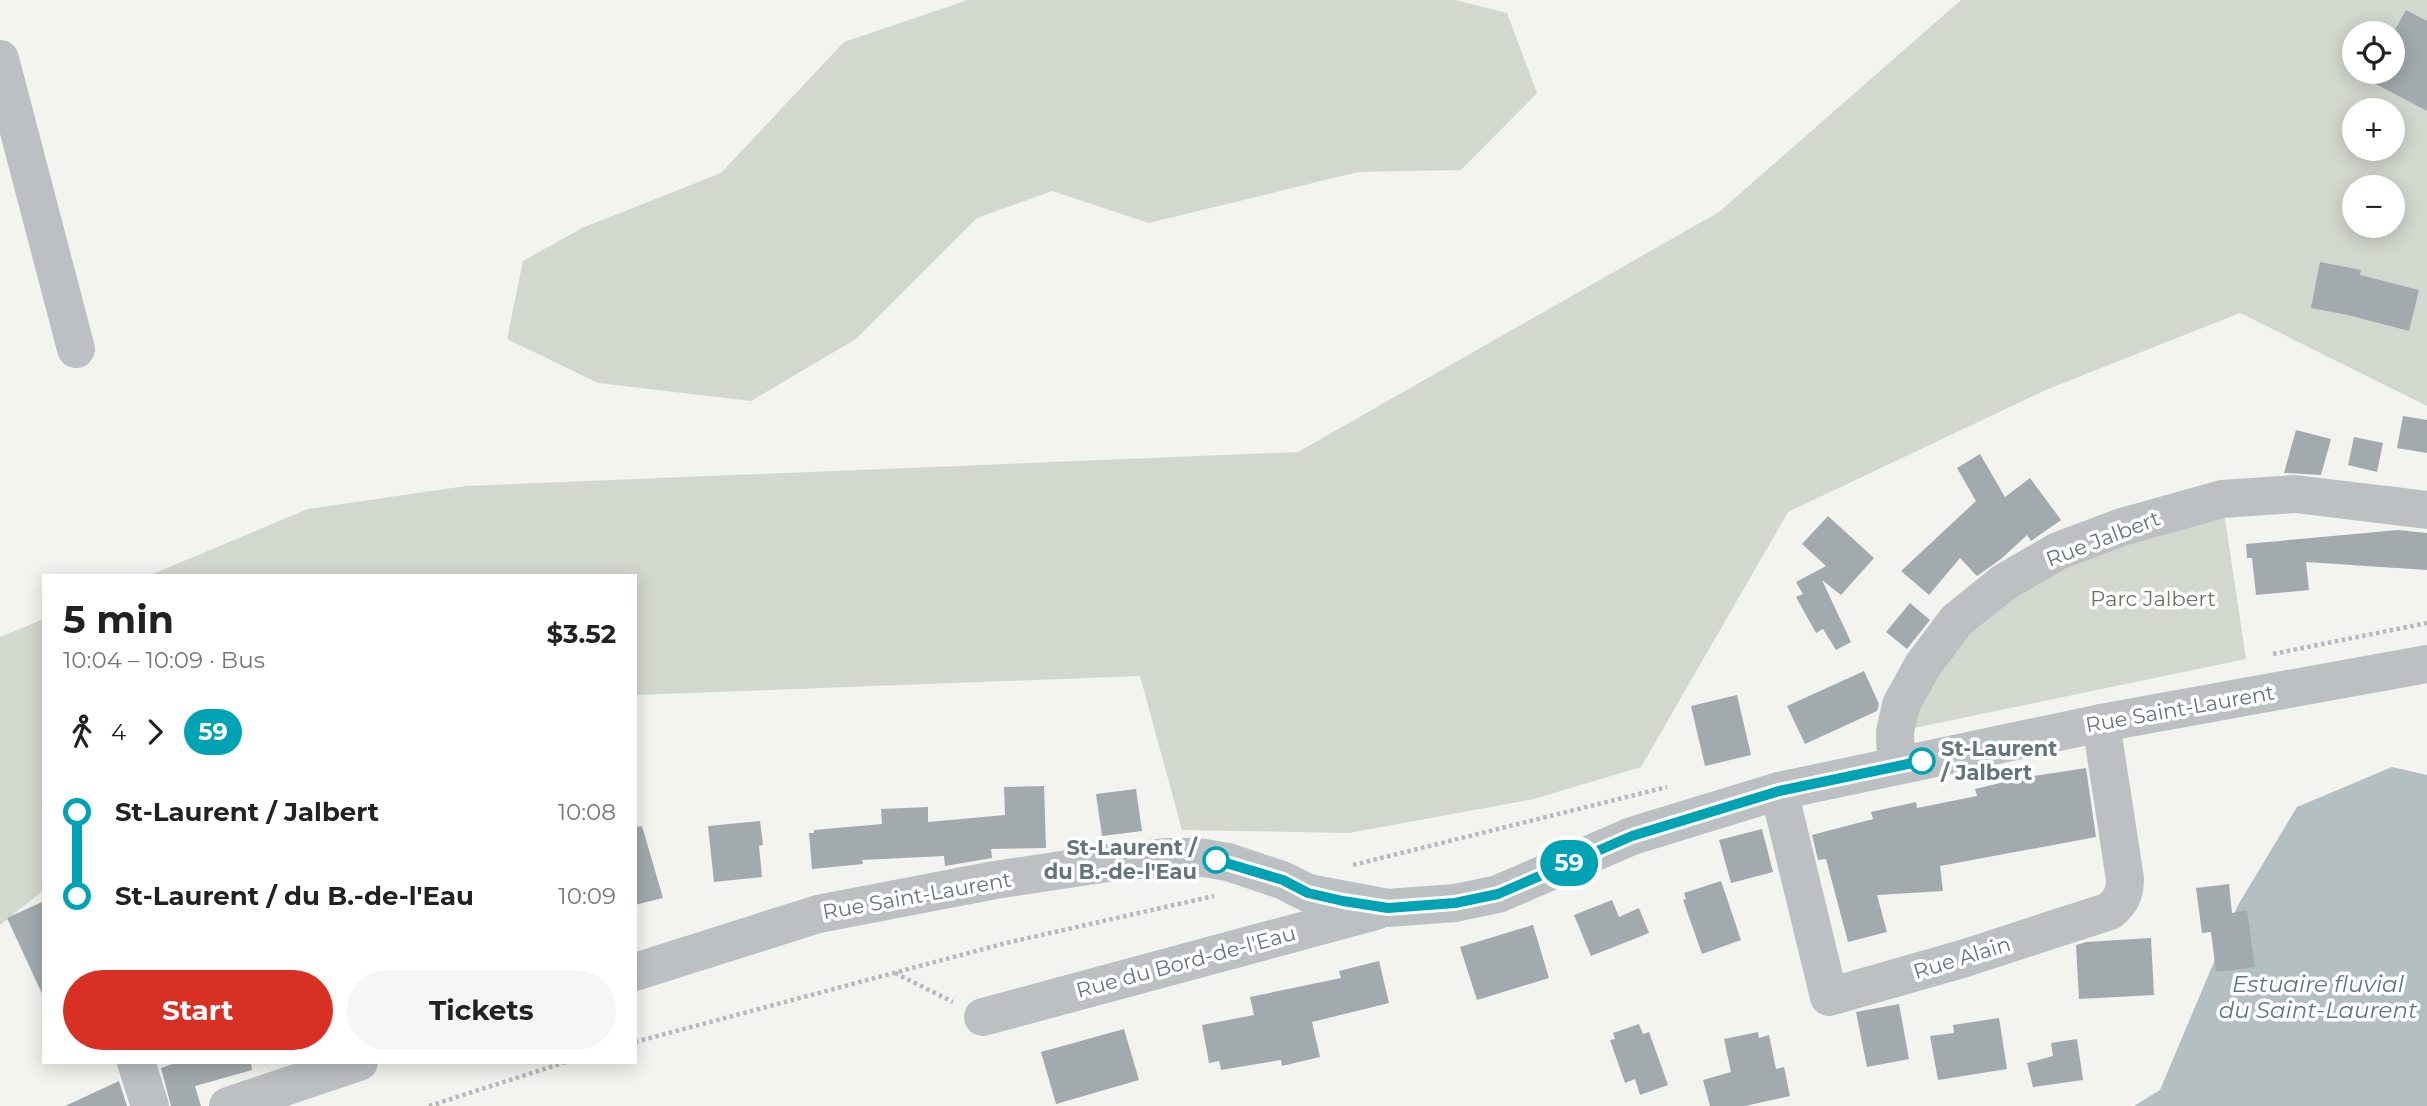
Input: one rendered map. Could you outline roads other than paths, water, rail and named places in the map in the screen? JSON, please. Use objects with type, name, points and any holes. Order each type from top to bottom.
[{"type":"street","points":[[0,59],[76,349]]},
{"type":"street","name":"Rue Jalbert","points":[[1896,766],[1895,732],[1901,705],[1929,656],[1966,612],[2003,583],[2058,551],[2122,527],[2222,499],[2295,494],[2363,500],[2427,510]]},
{"type":"street","name":"Rue Saint-Laurent","points":[[637,971],[818,914],[995,880],[1168,857],[1198,857],[1227,862],[1283,880],[1308,893],[1388,908],[1455,903],[1498,894],[1632,836],[1779,791],[2101,723],[2427,664]]},
{"type":"street","name":"Rue Alain","points":[[1779,791],[1829,997],[1962,959],[2110,911],[2121,901],[2125,879],[2101,723]]},
{"type":"street","name":"Rue du Bord-de-l'Eau","points":[[983,1017],[1388,908]]},
{"type":"street","points":[[137,1064],[150,1106]]},
{"type":"street","points":[[228,1106],[353,1064]]},
{"type":"water","name":"Estuaire fluvial du Saint-Laurent","points":[[2392,767],[2427,775],[2427,1106],[2134,1106],[2160,1090],[2238,905],[2297,807]]},
{"type":"place","name":"St-Laurent / Jalbert","points":[[1922,761]]},
{"type":"place","name":"St-Laurent / du B.-de-l'Eau","points":[[1216,860]]},
{"type":"park label","name":"Parc Jalbert","points":[[2153,599]]}]
